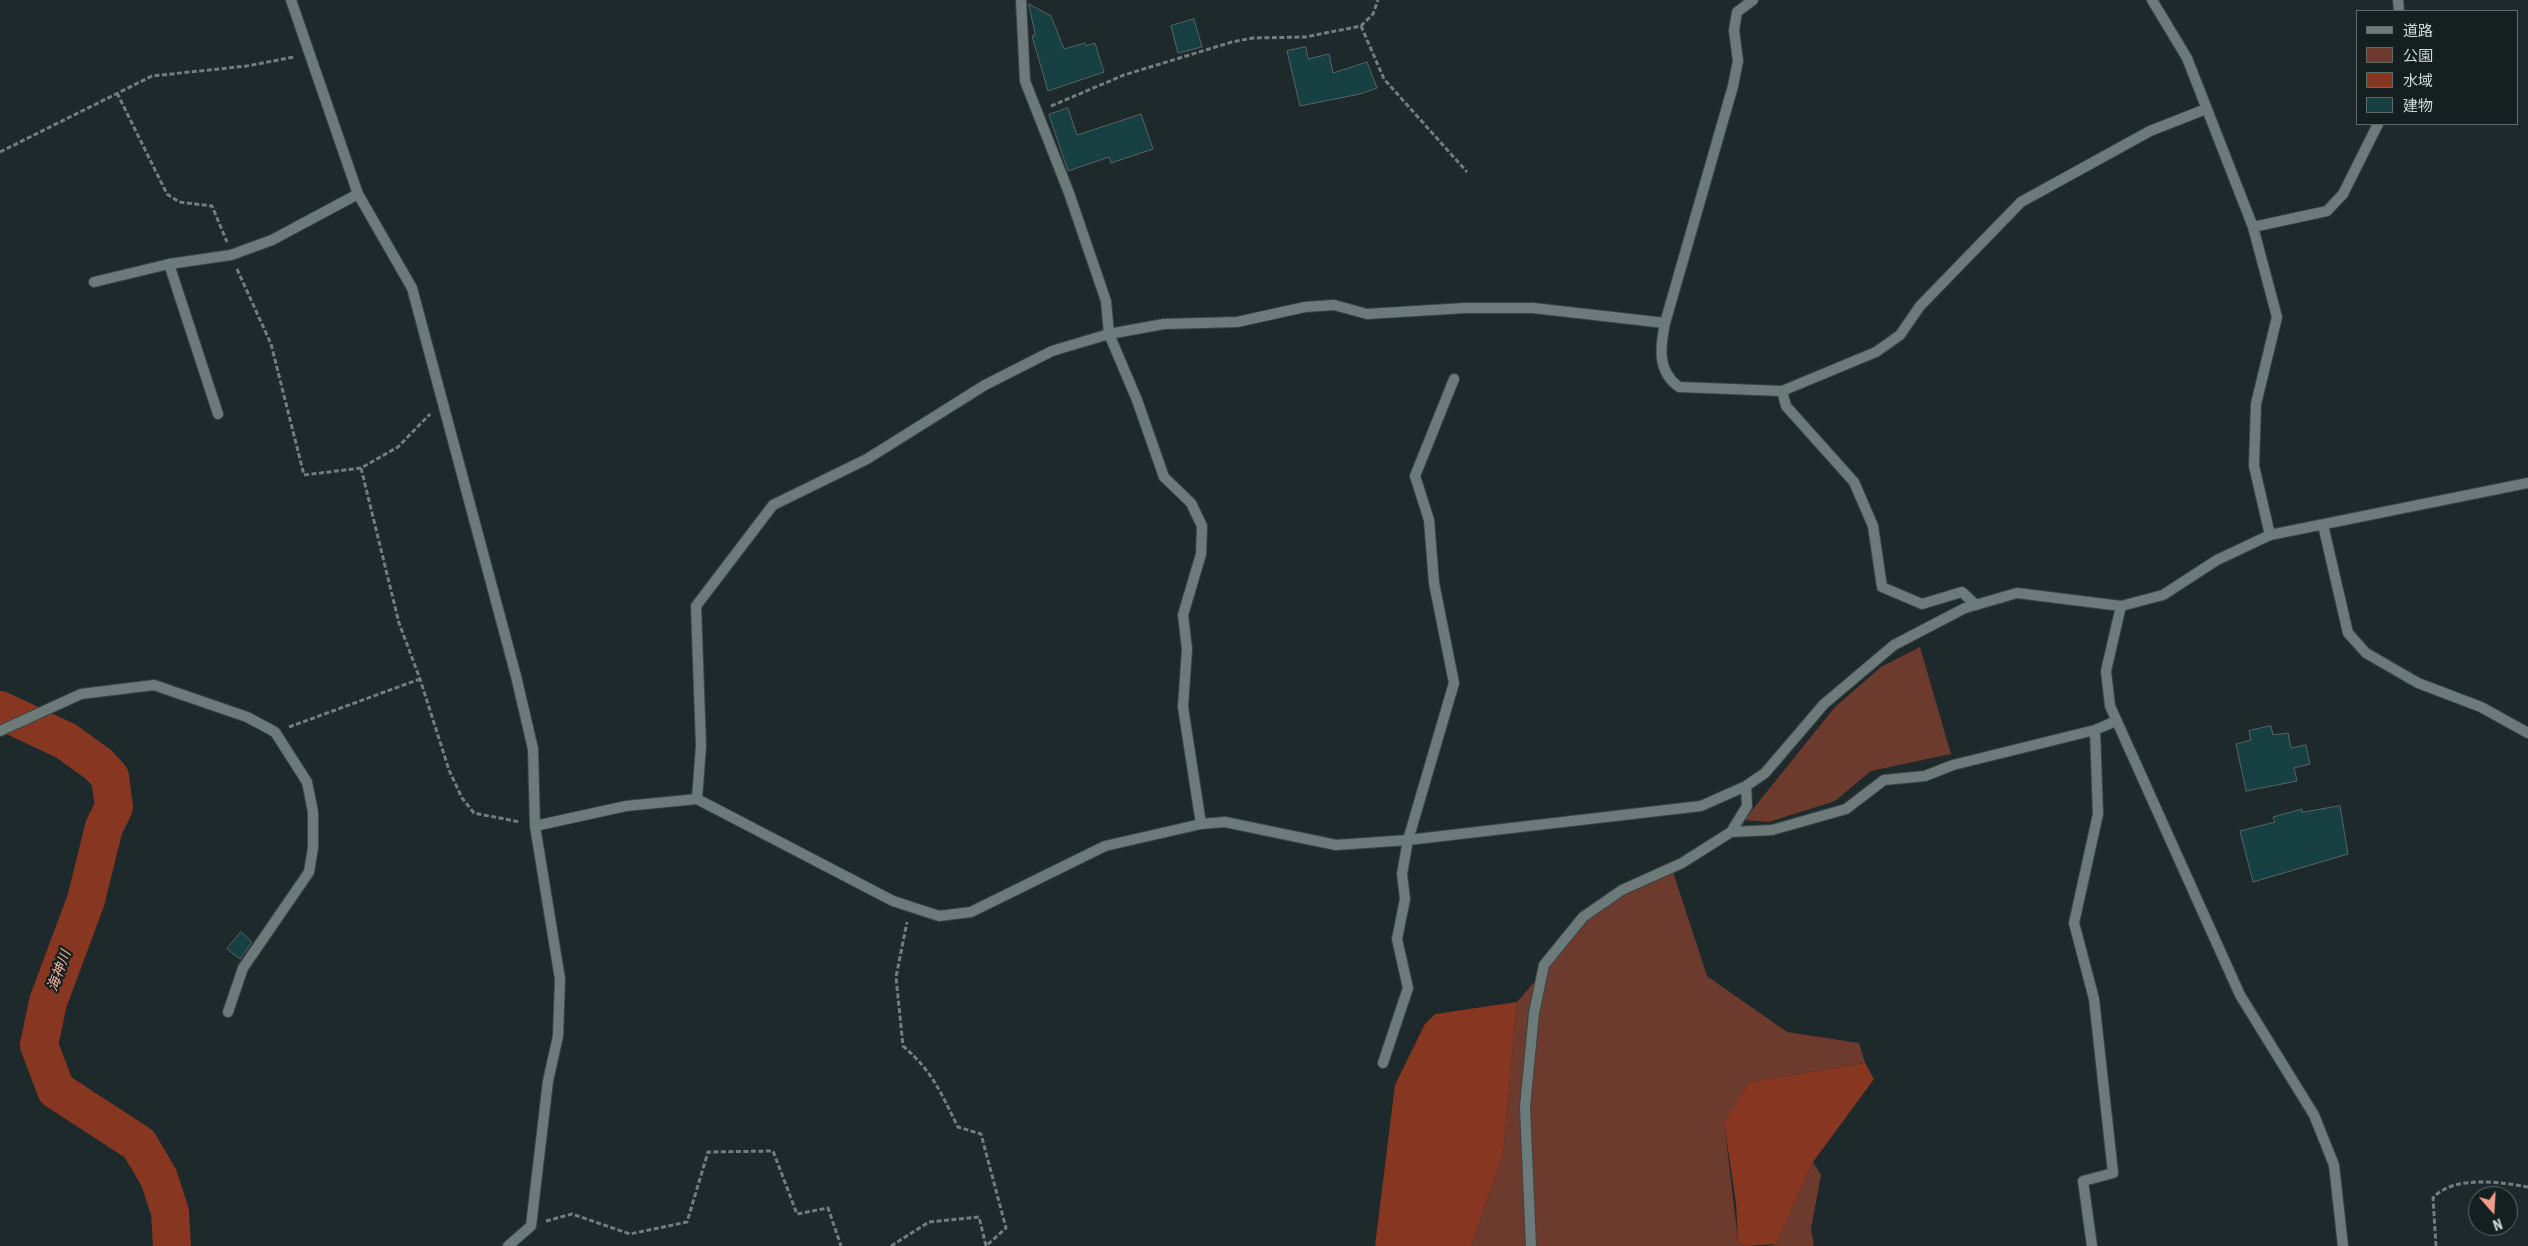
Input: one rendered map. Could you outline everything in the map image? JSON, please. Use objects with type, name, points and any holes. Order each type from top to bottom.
[{"type":"street","points":[[291,0],[358,194],[412,288],[444,399],[516,676],[533,749],[535,826],[560,978],[558,1036],[548,1081],[531,1226],[508,1246]]},
{"type":"street","points":[[1021,0],[1025,81],[1069,193],[1106,301],[1109,334],[1137,400],[1164,477],[1191,503],[1202,526],[1201,554],[1183,615],[1186,649],[1183,707],[1201,824]]},
{"type":"street","points":[[1753,0],[1737,12],[1734,30],[1738,62],[1733,86],[1665,323],[1660,348],[1663,364],[1669,379],[1679,387],[1782,391],[1876,352],[1900,335],[1920,306],[2022,202],[2150,131],[2206,109]]},
{"type":"street","points":[[2152,0],[2187,58],[2253,227],[2277,317],[2256,413],[2254,466],[2270,535]]},
{"type":"street","points":[[2253,227],[2328,211],[2343,194],[2378,125]]},
{"type":"street","points":[[94,282],[169,264],[231,254],[272,240],[358,194]]},
{"type":"street","points":[[169,264],[218,414]]},
{"type":"street","points":[[698,800],[701,746],[696,606],[773,505],[867,459],[985,385],[1052,351],[1109,334],[1164,324],[1237,322],[1305,307],[1334,305],[1367,314],[1465,308],[1533,308],[1665,323]]},
{"type":"street","points":[[1383,1063],[1408,988],[1397,939],[1405,899],[1402,874],[1408,840],[1454,683],[1434,583],[1429,520],[1415,476],[1454,379]]},
{"type":"street","points":[[1782,391],[1786,406],[1854,482],[1873,526],[1882,587],[1922,604],[1962,592],[1976,605]]},
{"type":"street","points":[[535,826],[626,806],[698,800],[893,901],[939,916],[971,912],[1105,846],[1201,824],[1225,822],[1336,845],[1408,840],[1701,806],[1746,786],[1765,772],[1824,704],[1894,646],[1965,608],[2017,593],[2121,606],[2163,595],[2216,560],[2270,535],[2528,483]]},
{"type":"street","points":[[2323,525],[2348,633],[2366,653],[2418,683],[2481,707],[2528,733]]},
{"type":"street","points":[[2121,606],[2106,670],[2110,706],[2240,995],[2314,1115],[2334,1165],[2343,1246]]},
{"type":"street","points":[[0,731],[81,694],[154,685],[247,717],[275,732],[307,782],[313,812],[313,848],[309,872],[243,968],[228,1012]]},
{"type":"street","points":[[1731,832],[1772,830],[1846,809],[1884,780],[1926,776],[1953,765],[2095,730],[2116,721]]},
{"type":"street","points":[[2092,1246],[2083,1181],[2114,1173],[2094,999],[2074,923],[2098,814],[2095,730]]},
{"type":"street","points":[[1531,1246],[1525,1107],[1534,1012],[1544,965],[1583,917],[1622,890],[1682,864],[1731,832],[1746,806],[1746,786]]},
{"type":"path","points":[[1036,112],[1124,75],[1232,42],[1253,38],[1305,37],[1361,26],[1373,14],[1378,0]]},
{"type":"path","points":[[1361,26],[1384,79],[1468,172]]},
{"type":"path","points":[[0,152],[152,76],[247,66],[310,54]]},
{"type":"path","points":[[117,93],[167,194],[179,202],[212,206],[219,220],[231,254],[271,344],[304,475],[361,468],[398,447],[444,399]]},
{"type":"path","points":[[361,468],[399,624],[420,679],[448,770],[462,798],[474,813],[535,826]]},
{"type":"path","points":[[275,732],[420,679]]},
{"type":"path","points":[[892,1246],[928,1222],[979,1217],[986,1246],[1006,1228],[981,1134],[958,1127],[937,1082],[919,1060],[903,1046],[896,977],[910,907]]},
{"type":"path","points":[[531,1226],[572,1214],[630,1234],[687,1222],[708,1152],[773,1151],[797,1214],[828,1208],[841,1246]]},
{"type":"path","points":[[2436,1246],[2433,1198],[2440,1191],[2462,1183],[2528,1186]]},
{"type":"green space","points":[[1920,647],[1951,754],[1871,771],[1835,801],[1769,822],[1744,820],[1835,707],[1881,667]]},
{"type":"green space","points":[[1673,872],[1707,976],[1787,1032],[1859,1043],[1865,1063],[1749,1082],[1724,1121],[1738,1241],[1746,1246],[1471,1246],[1503,1155],[1517,1002],[1603,903]]},
{"type":"green space","points":[[1813,1162],[1821,1175],[1811,1229],[1814,1246],[1767,1246],[1776,1244]]},
{"type":"water","points":[[1517,1002],[1503,1155],[1471,1246],[1375,1246],[1395,1085],[1425,1024],[1435,1014]]},
{"type":"water","points":[[1865,1063],[1874,1079],[1813,1162],[1776,1244],[1746,1246],[1738,1241],[1736,1204],[1724,1121],[1749,1082]]},
{"type":"building","points":[[1029,4],[1051,16],[1064,49],[1085,43],[1086,46],[1095,43],[1104,72],[1048,91],[1032,36],[1035,35]]},
{"type":"building","points":[[1194,19],[1202,47],[1178,53],[1171,26]]},
{"type":"building","points":[[1306,47],[1308,59],[1329,54],[1333,73],[1367,62],[1377,88],[1360,94],[1300,106],[1287,51]]},
{"type":"building","points":[[1068,108],[1077,135],[1141,114],[1153,149],[1111,163],[1109,157],[1068,171],[1049,115]]},
{"type":"building","points":[[2271,726],[2273,735],[2288,733],[2291,748],[2306,745],[2310,764],[2294,768],[2297,781],[2246,791],[2236,744],[2251,740],[2249,731]]},
{"type":"building","points":[[2340,806],[2348,854],[2253,882],[2240,831],[2275,822],[2273,817],[2302,809],[2302,812]]},
{"type":"building","points":[[241,932],[252,942],[240,959],[227,949]]},
{"type":"waterway","name":"海神川","points":[[0,710],[66,741],[98,764],[110,777],[114,807],[104,827],[86,900],[48,1002],[39,1045],[56,1090],[139,1144],[159,1178],[170,1212],[172,1246]]}]
